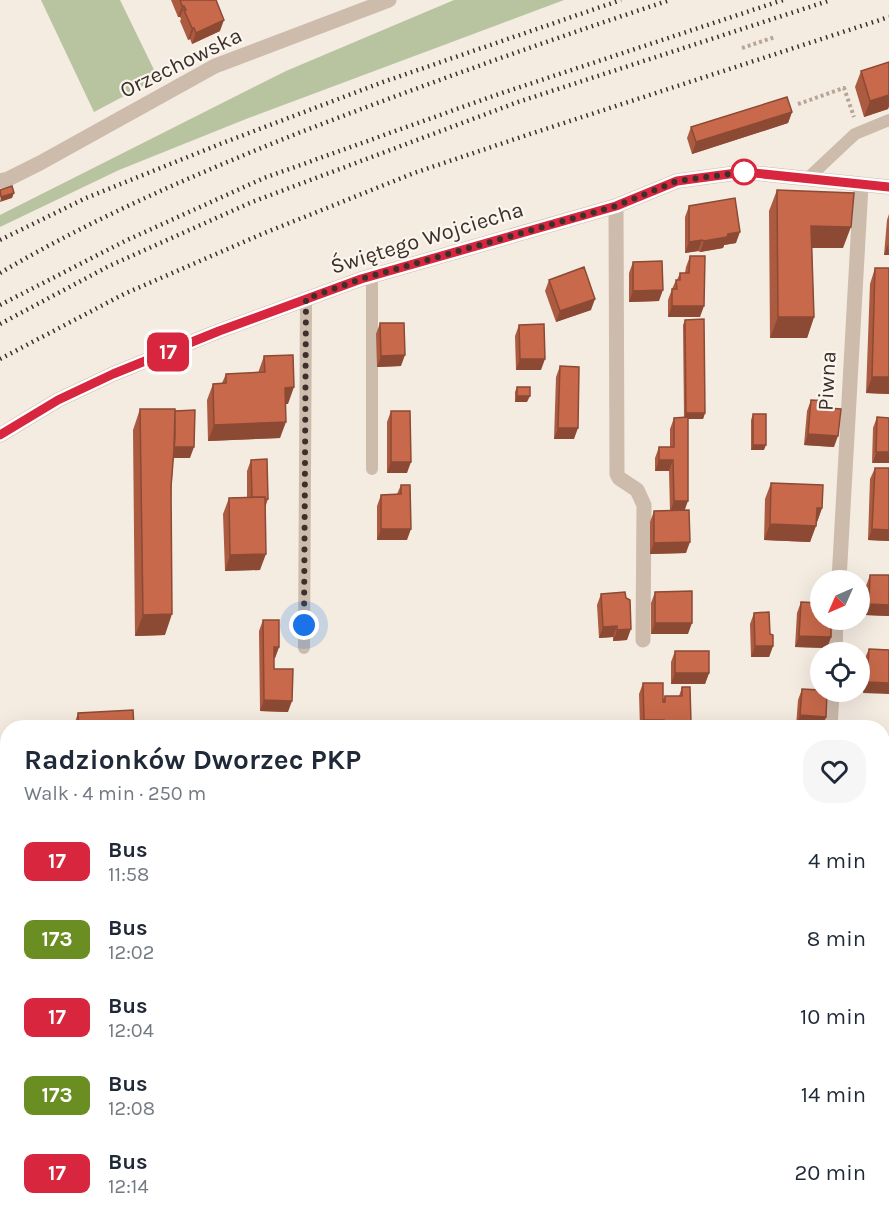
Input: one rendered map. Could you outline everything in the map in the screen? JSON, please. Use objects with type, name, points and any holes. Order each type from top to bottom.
[{"type":"street","name":"Orzechowska","points":[[0,181],[40,163],[215,66],[389,0]]},
{"type":"street","name":"Świętego Wojciecha","points":[[0,435],[58,400],[113,374],[219,331],[372,276],[616,206],[677,181],[744,172],[889,188]]},
{"type":"street","name":"Piwna","points":[[840,570],[861,185]]},
{"type":"street","points":[[616,206],[617,474],[619,478],[637,490],[644,505],[644,639]]},
{"type":"street","points":[[830,720],[831,702]]},
{"type":"lane","points":[[807,179],[855,134],[889,120]]},
{"type":"lane","points":[[372,276],[372,469]]},
{"type":"lane","points":[[304,648],[306,299]]},
{"type":"path","points":[[742,48],[775,37]]},
{"type":"path","points":[[798,104],[844,88],[860,132]]},
{"type":"green space","points":[[41,0],[120,0],[158,78],[94,112]]},
{"type":"green space","points":[[454,0],[564,0],[246,119],[119,170],[0,227],[0,215],[286,71]]},
{"type":"building","points":[[180,0],[216,0],[224,20],[196,33]]},
{"type":"building","points":[[889,62],[889,95],[870,101],[861,71]]},
{"type":"building","points":[[787,97],[792,112],[696,142],[691,127]]},
{"type":"building","points":[[12,186],[14,193],[1,197],[0,190]]},
{"type":"building","points":[[777,190],[854,193],[851,227],[811,226],[814,317],[778,317]]},
{"type":"building","points":[[735,198],[740,232],[728,234],[727,237],[689,242],[689,206]]},
{"type":"building","points":[[690,256],[705,256],[704,306],[672,306],[672,289],[677,289],[676,280],[680,280],[680,273],[689,273]]},
{"type":"building","points":[[662,261],[663,290],[633,291],[633,262]]},
{"type":"building","points":[[584,267],[595,299],[560,311],[549,280]]},
{"type":"building","points":[[875,268],[889,268],[889,377],[872,377]]},
{"type":"building","points":[[704,319],[705,413],[686,413],[685,320]]},
{"type":"building","points":[[380,323],[404,323],[405,355],[381,356]]},
{"type":"building","points":[[544,324],[545,359],[520,359],[519,325]]},
{"type":"building","points":[[293,355],[294,387],[285,388],[286,422],[214,425],[213,384],[226,383],[226,374],[265,372],[264,356]]},
{"type":"building","points":[[560,366],[579,367],[578,428],[558,428]]},
{"type":"building","points":[[517,387],[530,387],[530,396],[517,396]]},
{"type":"building","points":[[811,400],[828,401],[827,408],[841,409],[838,436],[808,434]]},
{"type":"building","points":[[140,409],[175,409],[171,487],[172,614],[143,615]]},
{"type":"building","points":[[195,410],[194,447],[174,447],[175,411]]},
{"type":"building","points":[[391,411],[410,411],[411,462],[391,462]]},
{"type":"building","points":[[753,414],[766,414],[766,445],[753,445]]},
{"type":"building","points":[[688,417],[688,501],[674,501],[673,460],[659,460],[659,447],[674,447],[674,418]]},
{"type":"building","points":[[877,417],[889,418],[889,452],[876,452]]},
{"type":"building","points":[[267,459],[268,499],[252,497],[251,460]]},
{"type":"building","points":[[875,468],[889,468],[889,530],[872,529]]},
{"type":"building","points":[[771,483],[823,485],[822,508],[817,508],[816,526],[770,524]]},
{"type":"building","points":[[401,485],[410,485],[411,529],[381,529],[381,495],[401,494]]},
{"type":"building","points":[[265,497],[266,554],[230,555],[229,498]]},
{"type":"building","points":[[689,510],[690,542],[654,543],[654,511]]},
{"type":"building","points":[[870,575],[889,575],[889,605],[870,604]]},
{"type":"building","points":[[692,591],[692,623],[655,623],[655,592]]},
{"type":"building","points":[[625,592],[626,598],[630,600],[631,629],[617,630],[617,626],[603,627],[601,594]]},
{"type":"building","points":[[801,602],[810,602],[810,630],[831,630],[831,637],[799,636]]},
{"type":"building","points":[[769,612],[773,646],[755,646],[754,613]]},
{"type":"building","points":[[263,620],[279,620],[279,647],[274,647],[274,669],[293,669],[292,701],[264,700]]},
{"type":"building","points":[[870,649],[889,650],[889,683],[870,682]]},
{"type":"building","points":[[675,651],[709,651],[709,673],[675,673]]},
{"type":"building","points":[[643,683],[663,683],[663,702],[665,702],[665,696],[682,696],[682,687],[690,687],[691,720],[644,720]]},
{"type":"building","points":[[802,689],[810,689],[810,702],[827,702],[826,717],[800,715]]},
{"type":"building","points":[[133,710],[134,720],[78,720],[78,713]]},
{"type":"railway","points":[[0,240],[86,198],[220,144],[383,82],[621,0]]},
{"type":"railway","points":[[0,273],[110,215],[262,148],[439,80],[670,0]]},
{"type":"railway","points":[[0,305],[125,241],[264,178],[496,95],[783,0]]},
{"type":"railway","points":[[0,324],[109,266],[252,202],[518,102],[831,0]]},
{"type":"railway","points":[[0,359],[124,294],[262,234],[414,173],[889,17]]},
{"type":"bus line","name":"17","points":[[0,435],[58,400],[113,374],[219,331],[361,279],[616,206],[677,181],[744,172],[889,187]]},
{"type":"route","points":[[304,625],[306,299],[361,279],[616,206],[677,181],[744,172]]}]
